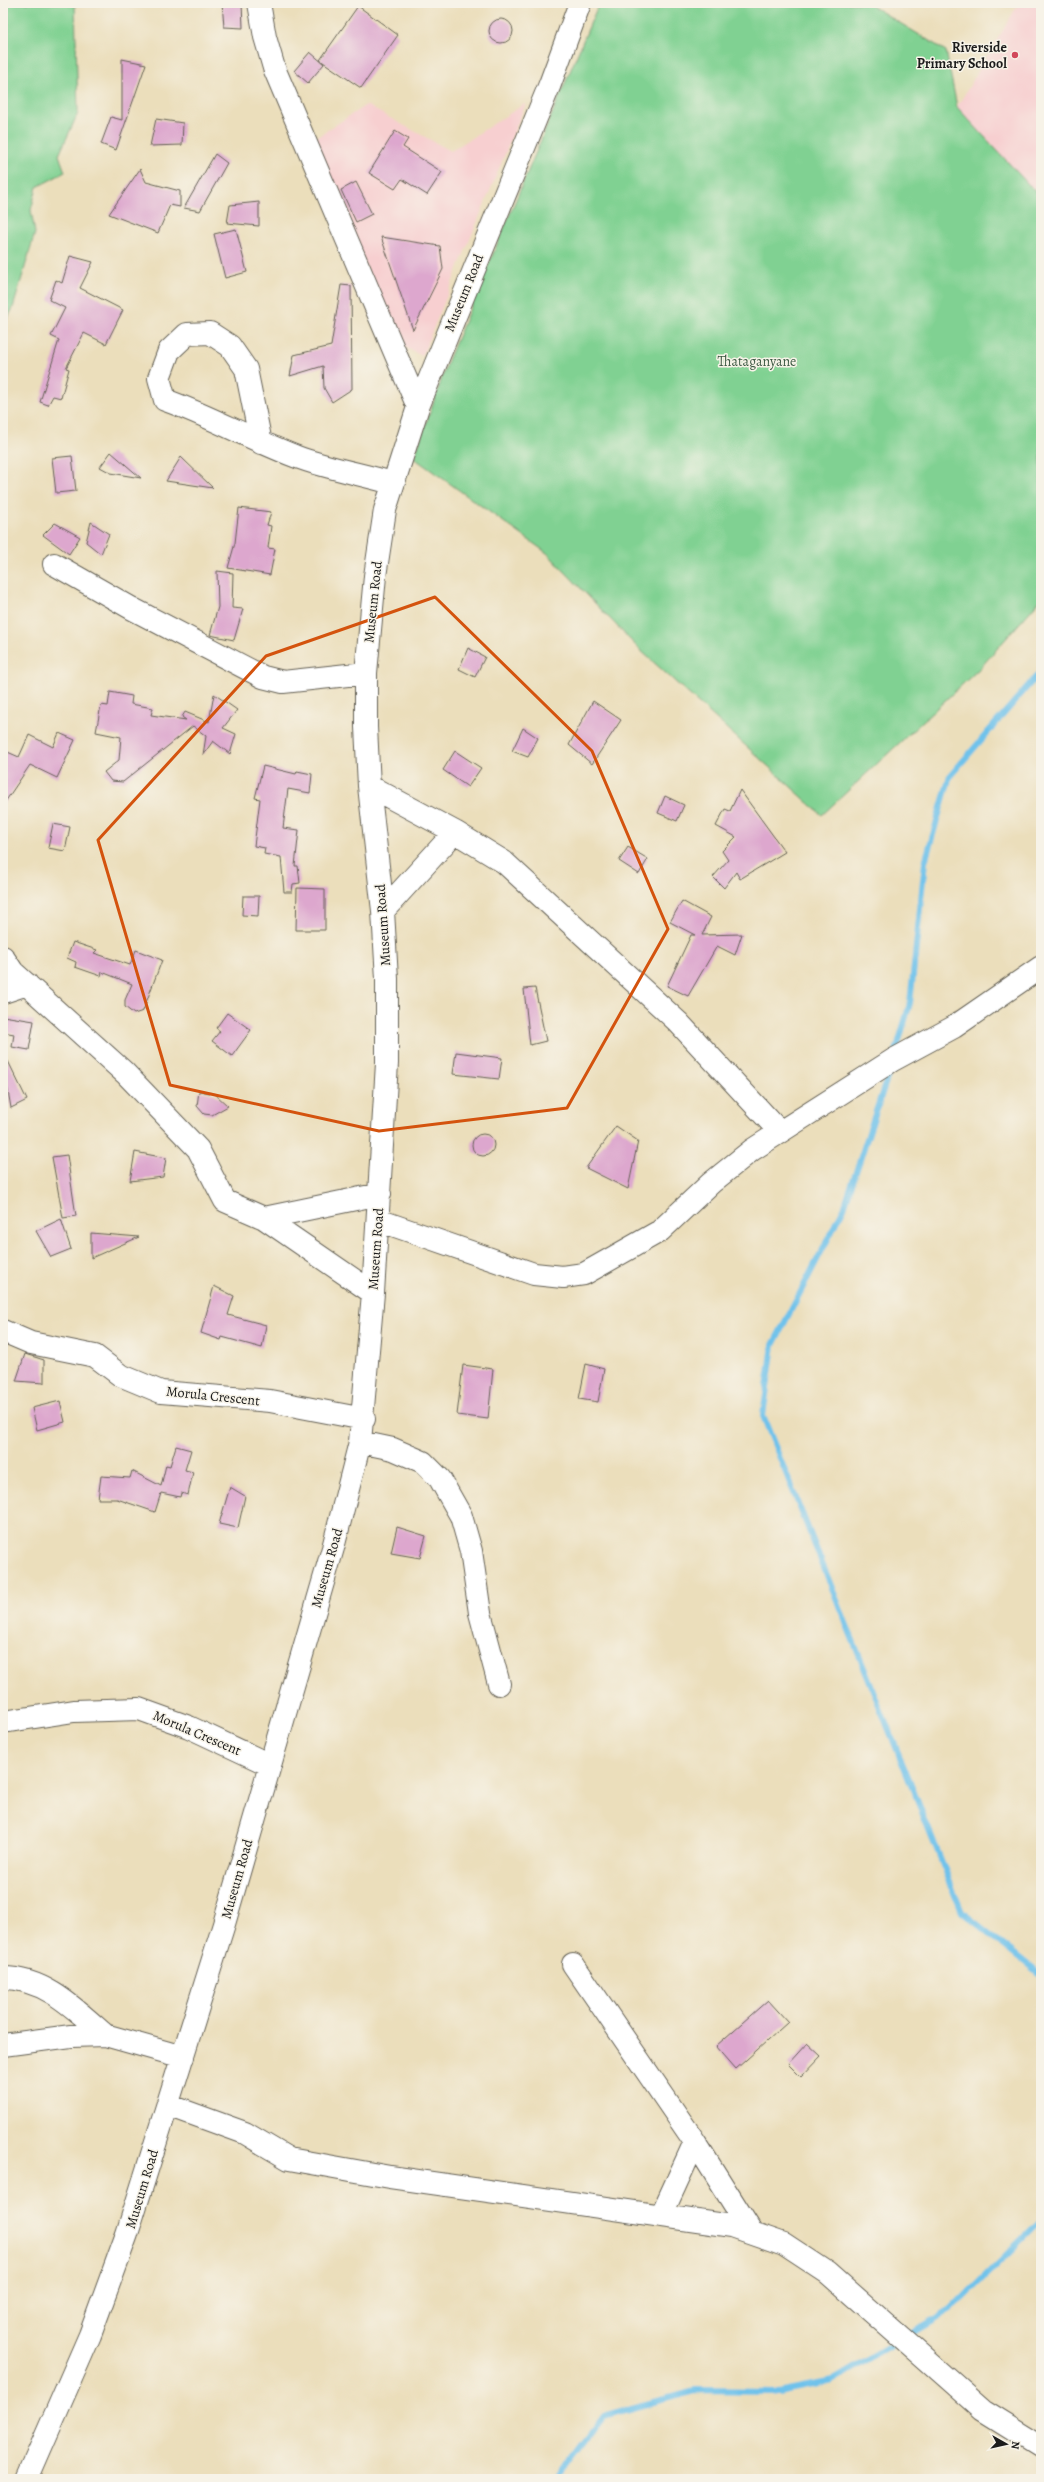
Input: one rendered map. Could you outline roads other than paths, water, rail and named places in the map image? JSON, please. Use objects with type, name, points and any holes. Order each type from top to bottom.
[{"type":"street","points":[[259,3],[265,37],[274,68],[418,408]]},
{"type":"street","name":"Museum Road","points":[[27,2479],[90,2335],[127,2234],[183,2057],[270,1765],[333,1548],[360,1442],[364,1419],[373,1293],[387,1063],[387,979],[383,911],[369,786],[366,673],[375,576],[385,510],[392,483],[418,408],[550,84],[580,3]]},
{"type":"street","points":[[261,442],[246,369],[230,346],[210,332],[187,334],[169,351],[159,378],[165,400],[195,411],[261,442],[299,458],[392,483]]},
{"type":"street","points":[[54,564],[131,608],[263,677],[283,682],[366,673]]},
{"type":"street","points":[[369,786],[455,832],[504,862],[678,1022],[780,1132]]},
{"type":"street","points":[[383,911],[455,832]]},
{"type":"street","points":[[3,957],[13,972],[125,1073],[198,1149],[225,1201],[264,1218],[373,1293]]},
{"type":"street","points":[[378,1220],[534,1274],[563,1277],[584,1274],[660,1231],[710,1184],[752,1150],[894,1060],[954,1027],[1041,967]]},
{"type":"street","points":[[3,992],[27,984]]},
{"type":"street","points":[[264,1218],[380,1194]]},
{"type":"street","name":"Morula Crescent","points":[[3,1331],[31,1343],[95,1356],[120,1375],[161,1392],[270,1402],[364,1419]]},
{"type":"street","points":[[360,1442],[393,1449],[424,1462],[440,1478],[461,1516],[471,1551],[480,1613],[499,1684]]},
{"type":"street","name":"Morula Crescent","points":[[3,1722],[74,1711],[139,1709],[189,1726],[270,1765]]},
{"type":"street","points":[[573,1964],[695,2142],[751,2231]]},
{"type":"street","points":[[3,1978],[20,1978],[59,1995],[105,2035]]},
{"type":"street","points":[[3,2045],[71,2036],[105,2035],[183,2057]]},
{"type":"street","points":[[168,2105],[245,2133],[289,2159],[390,2177],[732,2226],[751,2231],[784,2244],[828,2273],[983,2410],[1041,2446]]},
{"type":"street","points":[[661,2216],[695,2142]]},
{"type":"waterway","points":[[896,1051],[910,1003],[925,862],[950,776],[1041,671]]},
{"type":"waterway","points":[[890,1069],[844,1208],[773,1345],[763,1416],[962,1912],[1041,1975]]},
{"type":"waterway","points":[[907,2336],[951,2310],[1041,2220]]},
{"type":"waterway","points":[[557,2479],[604,2416],[694,2391],[778,2392],[832,2381],[899,2341]]},
{"type":"place","name":"Riverside Primary School","points":[[1015,55]]},
{"type":"park label","name":"Thataganyane","points":[[757,361]]}]
